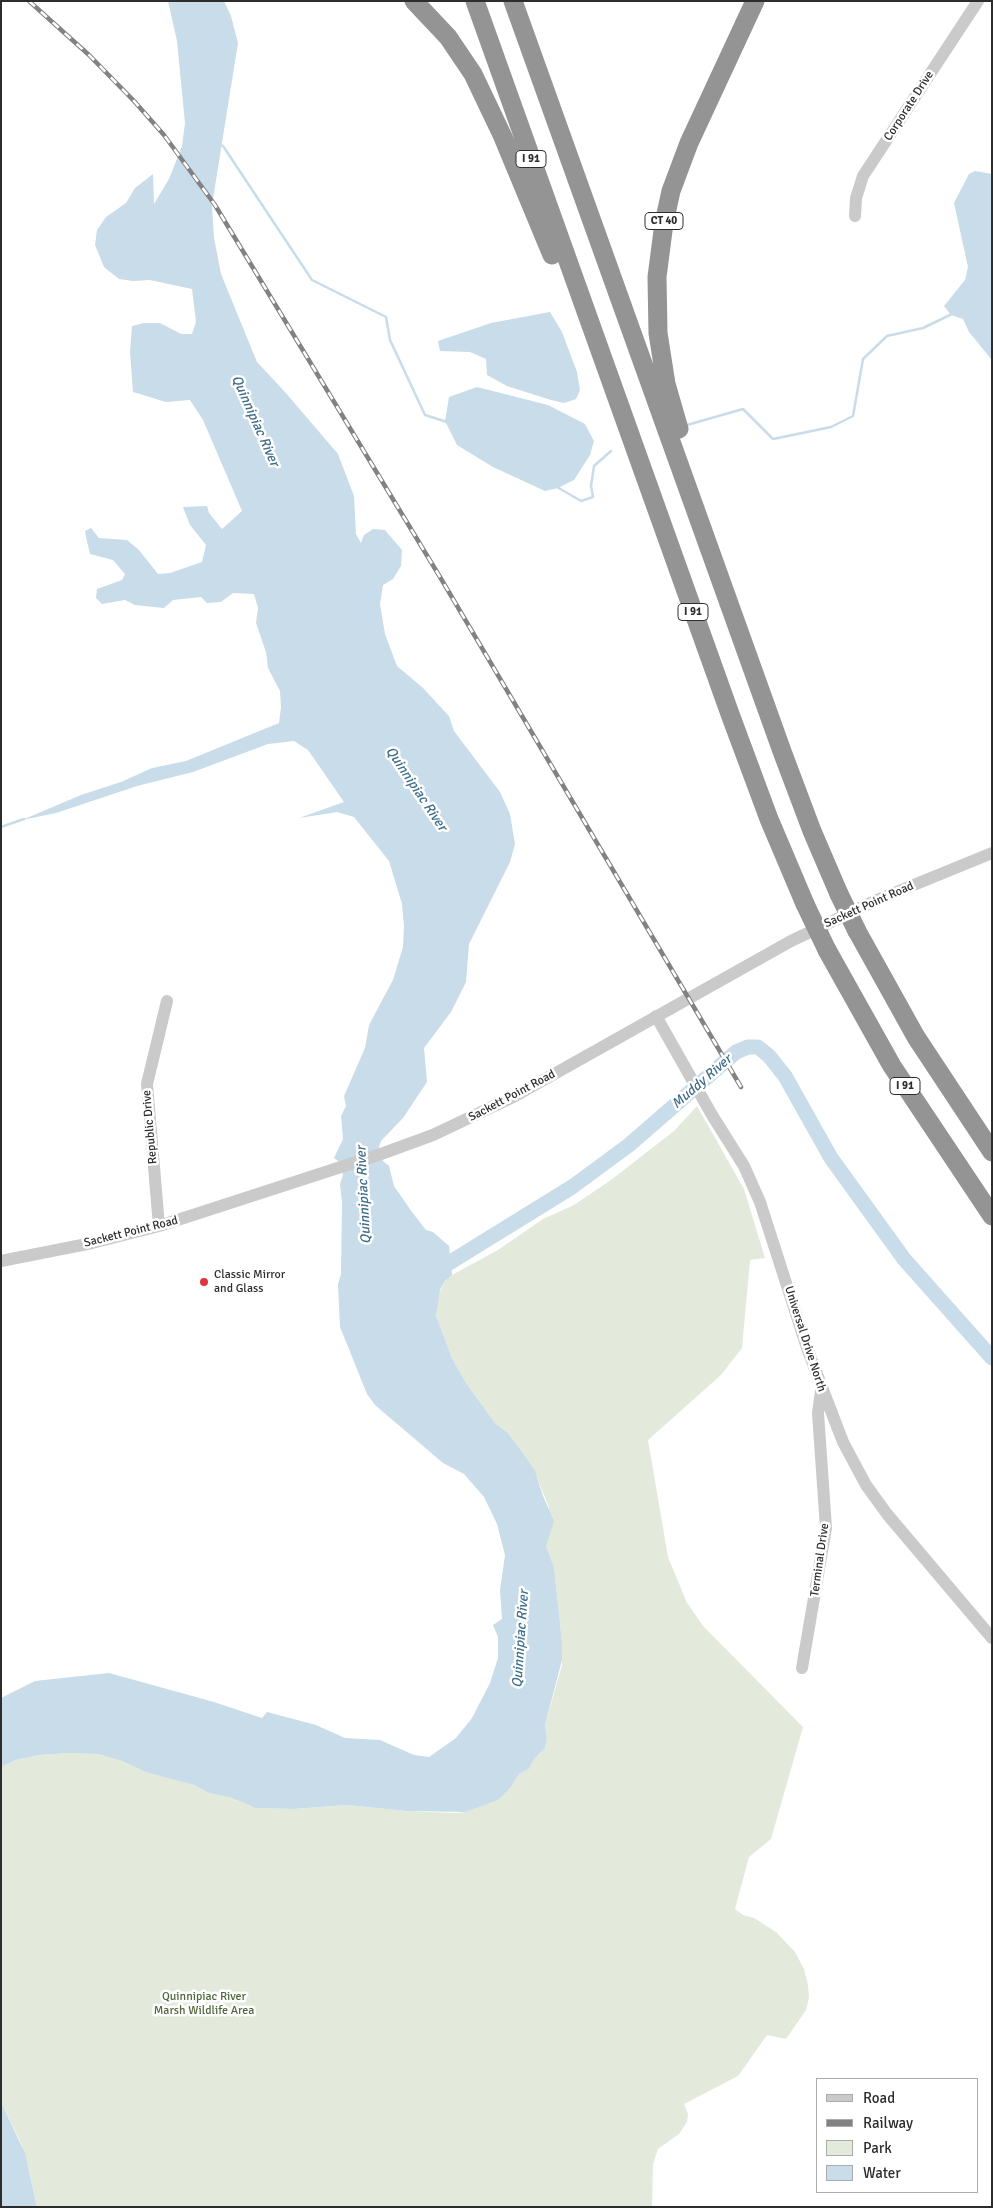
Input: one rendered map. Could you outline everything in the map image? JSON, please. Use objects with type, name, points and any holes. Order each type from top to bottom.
[{"type":"highway","points":[[414,1],[448,37],[476,80],[523,184],[564,284],[587,316]]},
{"type":"highway","name":"I 91","points":[[475,1],[750,770],[786,861],[827,950],[892,1066],[992,1216]]},
{"type":"highway","name":"I 91","points":[[513,1],[798,796],[839,894],[857,931],[916,1037],[992,1152]]},
{"type":"highway","name":"CT 40","points":[[676,457],[680,443],[680,433],[666,384],[657,315],[657,277],[664,223],[671,191],[689,143],[755,1]]},
{"type":"street","name":"Corporate Drive","points":[[854,216],[856,198],[863,176],[978,1]]},
{"type":"street","name":"Sackett Point Road","points":[[1,1261],[92,1243],[159,1226],[341,1168],[433,1135],[478,1115],[791,941],[877,900],[992,853]]},
{"type":"street","name":"Republic Drive","points":[[159,1226],[147,1084],[167,1001]]},
{"type":"street","name":"Universal Drive North","points":[[656,1016],[712,1115],[744,1166],[760,1202],[822,1390],[842,1442],[866,1485],[887,1514],[992,1638]]},
{"type":"street","name":"Terminal Drive","points":[[802,1668],[826,1528],[818,1414],[822,1390]]},
{"type":"green space","name":"Quinnipiac River Marsh Wildlife Area","points":[[697,1106],[744,1189],[765,1258],[750,1260],[742,1348],[721,1375],[648,1440],[668,1557],[687,1603],[704,1627],[803,1727],[771,1839],[749,1857],[735,1909],[776,1932],[795,1952],[804,1969],[808,1985],[809,1998],[806,2010],[786,2039],[767,2035],[738,2076],[684,2104],[688,2114],[687,2122],[679,2134],[658,2149],[653,2164],[652,2207],[37,2207],[21,2143],[1,2102],[1,1767],[16,1760],[39,1755],[68,1753],[98,1754],[122,1761],[148,1773],[194,1785],[209,1793],[226,1796],[251,1806],[263,1808],[294,1809],[347,1805],[406,1811],[455,1813],[465,1812],[500,1798],[519,1774],[529,1769],[534,1759],[545,1748],[547,1739],[545,1725],[562,1665],[562,1642],[554,1567],[546,1546],[549,1508],[535,1472],[523,1453],[508,1433],[495,1423],[466,1383],[452,1358],[436,1316],[438,1296],[445,1281],[452,1275],[498,1250],[543,1219],[574,1205],[611,1180],[674,1131]]},
{"type":"water","name":"Quinnipiac River","points":[[168,1],[224,1],[231,16],[238,43],[212,205],[214,238],[221,274],[257,362],[338,454],[354,496],[356,534],[361,543],[364,535],[373,529],[385,530],[402,550],[401,566],[393,579],[383,585],[380,604],[385,634],[397,666],[423,688],[449,716],[454,731],[500,792],[510,814],[515,844],[510,862],[469,944],[466,982],[451,1012],[424,1048],[427,1082],[403,1118],[381,1141],[379,1147],[383,1161],[389,1166],[394,1186],[412,1212],[426,1230],[433,1232],[449,1246],[452,1275],[445,1281],[440,1290],[436,1316],[452,1358],[466,1383],[495,1423],[508,1433],[535,1471],[554,1521],[546,1546],[554,1567],[562,1642],[562,1660],[545,1725],[547,1739],[545,1748],[534,1759],[529,1769],[519,1774],[509,1789],[498,1800],[465,1812],[406,1811],[347,1805],[294,1809],[256,1808],[229,1797],[209,1793],[194,1785],[148,1773],[122,1761],[98,1754],[68,1753],[39,1755],[16,1760],[1,1767],[1,1698],[35,1681],[109,1673],[214,1702],[262,1718],[267,1712],[316,1725],[345,1738],[380,1740],[414,1755],[429,1757],[456,1738],[472,1718],[490,1683],[498,1658],[498,1637],[493,1625],[502,1619],[500,1590],[505,1555],[497,1524],[484,1497],[464,1474],[443,1463],[375,1405],[367,1394],[340,1327],[338,1284],[341,1274],[342,1203],[340,1184],[343,1175],[338,1161],[334,1158],[343,1139],[341,1116],[346,1106],[344,1096],[365,1048],[369,1025],[393,980],[403,947],[402,904],[389,861],[354,817],[337,812],[299,818],[344,802],[308,750],[294,741],[268,744],[193,772],[137,786],[56,813],[22,820],[152,768],[186,761],[279,723],[280,691],[268,668],[266,652],[256,623],[258,608],[254,594],[233,593],[221,602],[207,603],[201,597],[173,600],[164,608],[135,605],[125,600],[102,604],[96,598],[97,589],[122,580],[125,574],[113,560],[90,554],[85,531],[91,528],[99,538],[127,540],[139,550],[158,574],[170,573],[202,562],[206,545],[190,525],[183,507],[207,506],[209,513],[222,529],[242,511],[203,420],[190,400],[166,402],[133,392],[130,352],[132,326],[144,323],[160,323],[181,334],[192,334],[196,322],[192,289],[150,280],[133,281],[119,279],[104,267],[95,245],[97,230],[106,217],[126,203],[135,188],[153,174],[154,204],[169,179],[182,146],[185,123],[177,41]]},
{"type":"water","points":[[975,171],[992,174],[992,360],[969,332],[963,319],[951,315],[944,306],[965,280],[968,267],[954,203],[969,174]]},
{"type":"water","points":[[550,312],[562,332],[577,372],[580,390],[576,399],[564,403],[507,386],[487,375],[486,359],[470,352],[440,351],[438,341],[491,323]]},
{"type":"water","points":[[477,387],[548,405],[585,424],[594,441],[590,455],[574,480],[558,488],[545,491],[493,467],[457,445],[445,421],[449,397]]},
{"type":"water","points":[[1,2102],[25,2153],[37,2207],[1,2207]]},
{"type":"waterway","points":[[220,145],[223,146],[312,280],[386,317],[390,340],[425,415],[447,422]]},
{"type":"waterway","points":[[687,425],[743,409],[773,439],[831,427],[853,416],[863,359],[887,336],[923,328],[952,314]]},
{"type":"waterway","points":[[557,487],[581,501],[593,497],[591,486],[594,466],[611,451]]},
{"type":"waterway","points":[[1,827],[24,819]]},
{"type":"waterway","name":"Muddy River","points":[[436,1271],[572,1187],[629,1145],[736,1052],[748,1047],[758,1047],[769,1056],[785,1076],[831,1158],[904,1259],[992,1358]]},
{"type":"railway","points":[[29,1],[89,55],[134,101],[164,135],[215,205],[440,577],[741,1087]]},
{"type":"place","name":"Classic Mirror and Glass","points":[[204,1282]]}]
